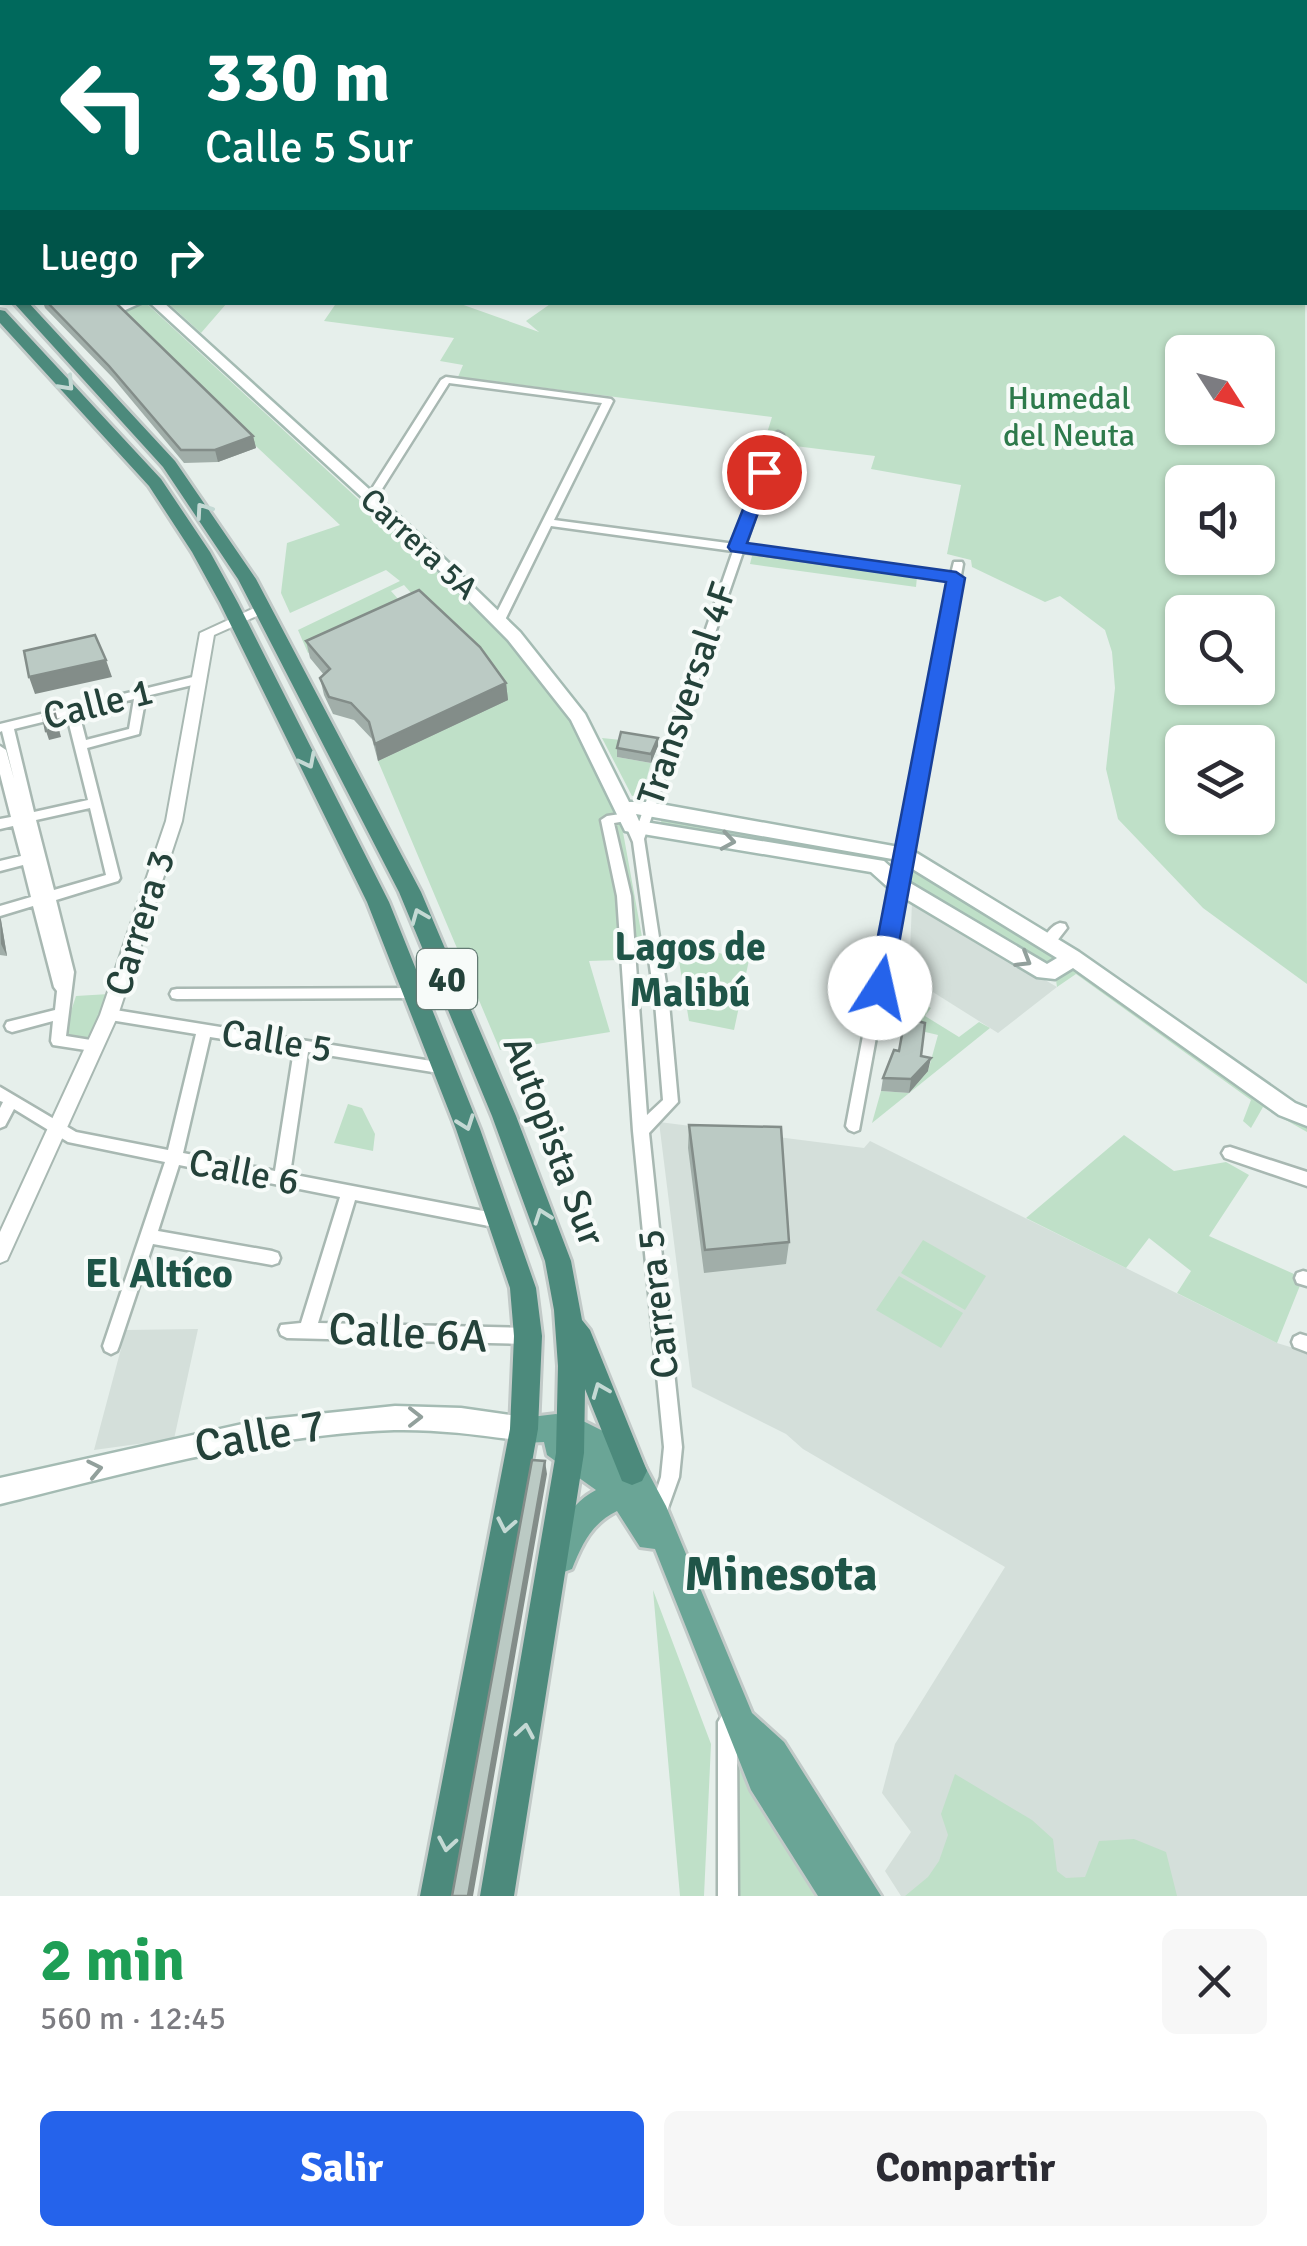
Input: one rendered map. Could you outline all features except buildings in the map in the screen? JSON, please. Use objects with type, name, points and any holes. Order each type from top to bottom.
[{"type":"highway","name":"Autopista Sur","points":[[23,305],[170,464],[227,545],[410,892],[504,1116],[558,1261],[568,1310],[571,1442],[497,1896]]},
{"type":"highway","name":"Autopista Sur","points":[[0,314],[7,330],[155,483],[201,552],[237,618],[378,902],[444,1068],[523,1288],[528,1336],[524,1429],[437,1896]]},
{"type":"highway","points":[[568,1310],[628,1482]]},
{"type":"main road","name":"Carrera 5A","points":[[158,305],[499,620],[579,718],[635,821]]},
{"type":"main road","points":[[635,821],[903,854],[1054,935],[1072,957],[1287,1109],[1307,1118]]},
{"type":"main road","points":[[635,821],[876,866],[898,886],[1044,972],[1056,971],[1072,957]]},
{"type":"main road","name":"Calle 7","points":[[0,1491],[202,1445],[351,1420],[421,1416],[524,1429]]},
{"type":"main road","points":[[524,1429],[571,1442],[600,1472],[628,1482],[656,1516],[763,1778],[838,1896]]},
{"type":"main road","points":[[628,1482],[690,1604]]},
{"type":"main road","points":[[545,1609],[567,1540],[580,1518],[628,1482]]},
{"type":"main road","points":[[740,1718],[773,1753],[864,1896]]},
{"type":"street","points":[[370,498],[446,380],[608,402],[499,620]]},
{"type":"street","name":"Transversal 4F","points":[[641,1131],[624,896],[607,820],[635,821],[778,435]]},
{"type":"street","points":[[548,522],[957,571],[854,1126]]},
{"type":"street","name":"Carrera 3","points":[[0,1254],[109,1014],[174,820],[208,630],[262,608]]},
{"type":"street","name":"Calle 1","points":[[4,727],[197,680]]},
{"type":"street","points":[[80,746],[135,731],[142,694]]},
{"type":"street","points":[[0,911],[113,878],[72,710]]},
{"type":"street","points":[[4,727],[8,780]]},
{"type":"street","points":[[0,750],[23,818],[64,997],[58,1041],[92,1045]]},
{"type":"street","points":[[0,824],[92,802]]},
{"type":"street","points":[[635,821],[662,1003],[671,1102],[641,1131]]},
{"type":"street","points":[[0,866],[32,858]]},
{"type":"street","points":[[177,994],[415,993]]},
{"type":"street","points":[[12,1026],[60,1014]]},
{"type":"street","name":"Calle 5","points":[[109,1014],[444,1068]]},
{"type":"street","points":[[111,1346],[174,1158],[205,1029]]},
{"type":"street","points":[[280,1180],[302,1046]]},
{"type":"street","points":[[0,1122],[6,1097]]},
{"type":"street","name":"Calle 6","points":[[6,1097],[74,1138],[499,1221]]},
{"type":"street","name":"Carrera 5","points":[[641,1131],[674,1447],[670,1477],[656,1516]]},
{"type":"street","points":[[1230,1153],[1307,1179]]},
{"type":"street","points":[[308,1328],[348,1192]]},
{"type":"street","points":[[148,1236],[272,1258]]},
{"type":"street","name":"Calle 6A","points":[[288,1330],[528,1336]]},
{"type":"street","points":[[728,1896],[726,1741],[728,1722],[740,1718]]},
{"type":"shaded area","points":[[912,902],[1057,987],[998,1033],[909,977]]},
{"type":"shaded area","points":[[659,1122],[864,1148],[870,1141],[1277,1343],[1307,1352],[1307,1896],[901,1896],[885,1871],[911,1832],[882,1793],[895,1744],[1005,1567],[803,1449],[786,1434],[692,1387]]},
{"type":"shaded area","points":[[198,1329],[174,1439],[94,1450],[126,1330]]},
{"type":"green space","points":[[148,305],[489,620],[558,700],[619,810],[644,948],[619,960],[589,961],[610,1032],[500,1050],[378,761],[507,700],[404,585],[391,591],[406,608],[308,653],[298,630],[400,581],[386,570],[290,613],[281,593],[287,543],[340,525],[113,312]]},
{"type":"green space","points":[[170,305],[225,305],[201,333]]},
{"type":"green space","name":"Humedal del Neuta","points":[[335,305],[464,305],[539,332],[526,321],[549,305],[1305,305],[1307,984],[1203,908],[1118,819],[1106,769],[1115,688],[1112,652],[1105,630],[1060,596],[1045,602],[972,567],[971,560],[947,554],[961,485],[871,469],[875,456],[787,445],[788,437],[767,433],[772,417],[458,377],[463,365],[440,361],[454,338],[324,321]]},
{"type":"green space","points":[[752,556],[917,577],[916,587],[750,564]]},
{"type":"green space","points":[[602,738],[621,740],[617,757],[651,763],[642,795],[632,796]]},
{"type":"green space","points":[[663,817],[886,855],[883,862],[660,824]]},
{"type":"green space","points":[[914,871],[1055,953],[1054,962],[1041,962],[905,881],[907,874]]},
{"type":"green space","points":[[676,943],[749,960],[734,1030],[689,1021]]},
{"type":"green space","points":[[1076,966],[1307,1123],[1307,1132],[1263,1107],[1251,1128],[1243,1121],[1251,1100],[1076,974],[1057,987],[1056,980]]},
{"type":"green space","points":[[109,994],[89,1038],[63,1036],[76,996]]},
{"type":"green space","points":[[908,994],[931,1008],[925,1016],[959,1037],[979,1022],[990,1028],[872,1123],[881,1091],[909,1093],[928,1071],[938,1035],[896,1025]]},
{"type":"green space","points":[[348,1104],[362,1108],[375,1134],[373,1151],[334,1143]]},
{"type":"green space","points":[[1124,1135],[1174,1171],[1226,1162],[1249,1175],[1209,1236],[1303,1278],[1277,1343],[1177,1293],[1191,1271],[1149,1238],[1126,1268],[1026,1218]]},
{"type":"green space","points":[[923,1240],[986,1276],[965,1310],[901,1273]]},
{"type":"green space","points":[[899,1276],[963,1313],[941,1348],[876,1310]]},
{"type":"green space","points":[[653,1590],[711,1744],[704,1896],[680,1896]]},
{"type":"green space","points":[[736,1764],[818,1896],[739,1896]]},
{"type":"green space","points":[[955,1774],[1032,1820],[1053,1839],[1057,1871],[1066,1878],[1085,1877],[1099,1841],[1134,1839],[1166,1852],[1177,1896],[905,1896],[928,1877],[939,1861],[948,1835],[941,1814]]},
{"type":"district","name":"Lagos de Malibú","points":[[690,970]]},
{"type":"district","name":"El Altíco","points":[[159,1274]]},
{"type":"district","name":"Minesota","points":[[781,1574]]},
{"type":"route","points":[[764,472],[737,547],[956,578],[880,988]]}]
